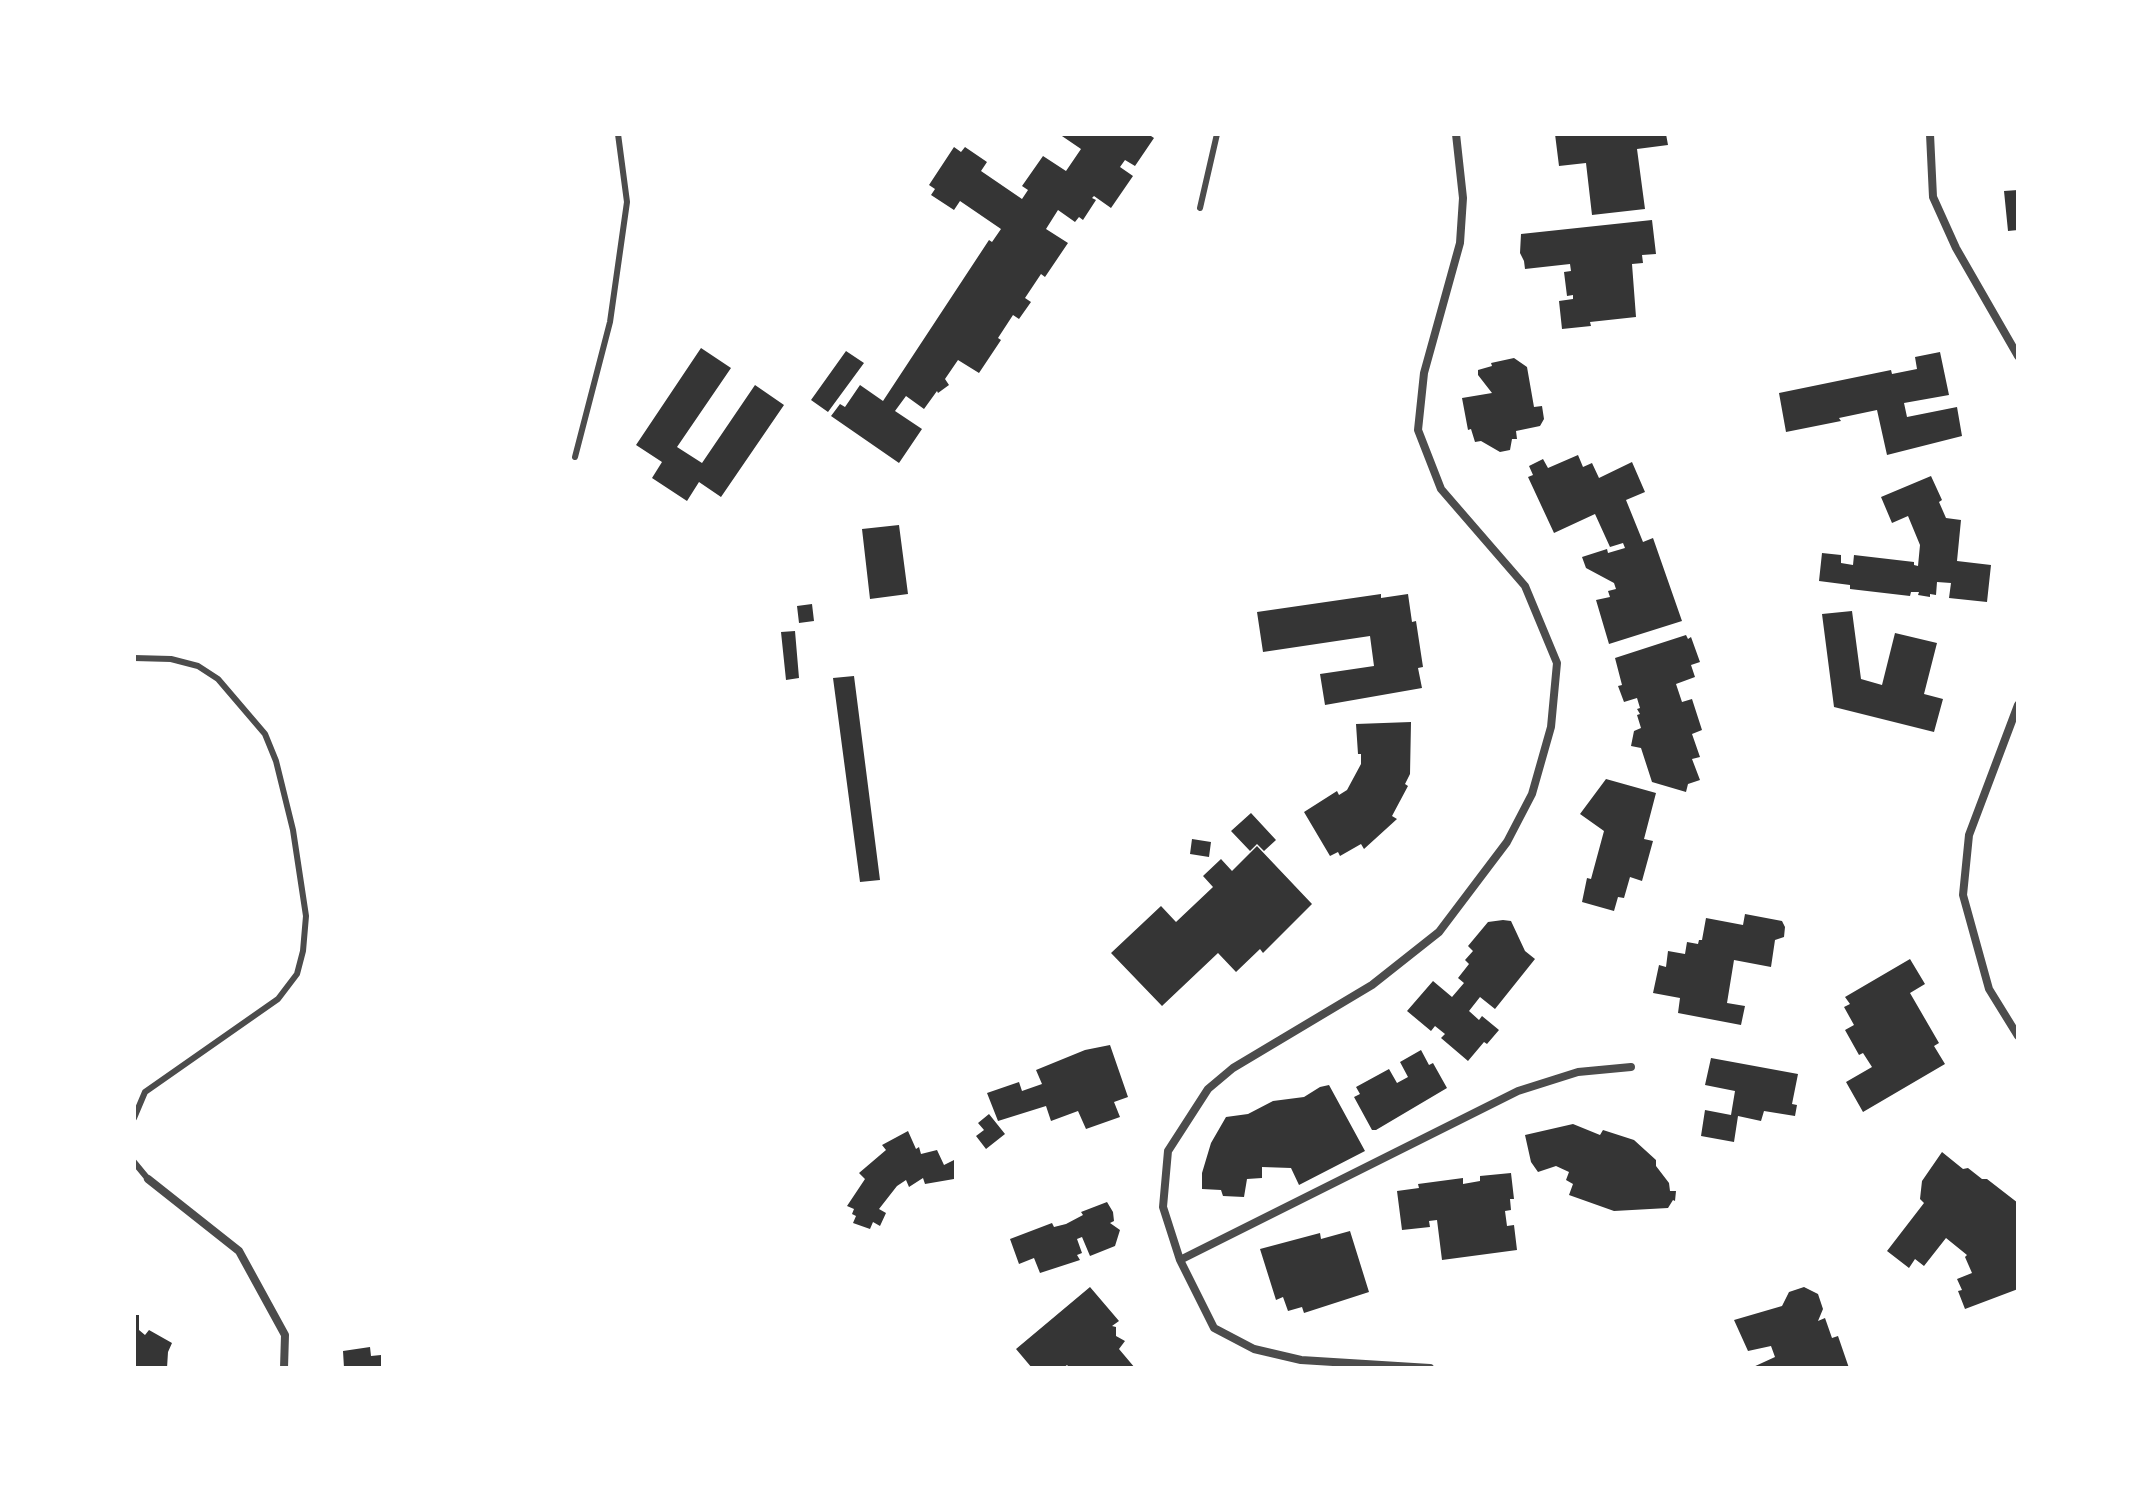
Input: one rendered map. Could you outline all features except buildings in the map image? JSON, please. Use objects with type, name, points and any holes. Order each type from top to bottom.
[{"type":"street","points":[[1430,1368],[1301,1360],[1254,1349],[1214,1328],[1180,1260],[1163,1207],[1168,1151],[1208,1089],[1233,1068],[1372,985],[1439,932],[1507,842],[1532,794],[1551,727],[1557,663],[1525,586],[1441,489],[1418,430],[1424,373],[1460,243],[1463,198],[1456,134]]},
{"type":"street","points":[[1930,134],[1933,197],[1956,248],[2018,356]]},
{"type":"street","points":[[2018,705],[1969,835],[1963,895],[1989,989],[2018,1036]]},
{"type":"street","points":[[1180,1260],[1518,1091],[1578,1072],[1631,1067]]},
{"type":"street","points":[[148,1179],[239,1251],[285,1335],[284,1368]]},
{"type":"lane","points":[[575,457],[610,322],[627,202],[618,134]]},
{"type":"lane","points":[[1200,208],[1217,134]]},
{"type":"lane","points":[[134,658],[171,659],[198,666],[218,679],[265,734],[276,761],[293,830],[306,916],[303,951],[297,974],[278,999],[145,1092],[134,1118]]},
{"type":"lane","points":[[134,1162],[148,1179]]}]
